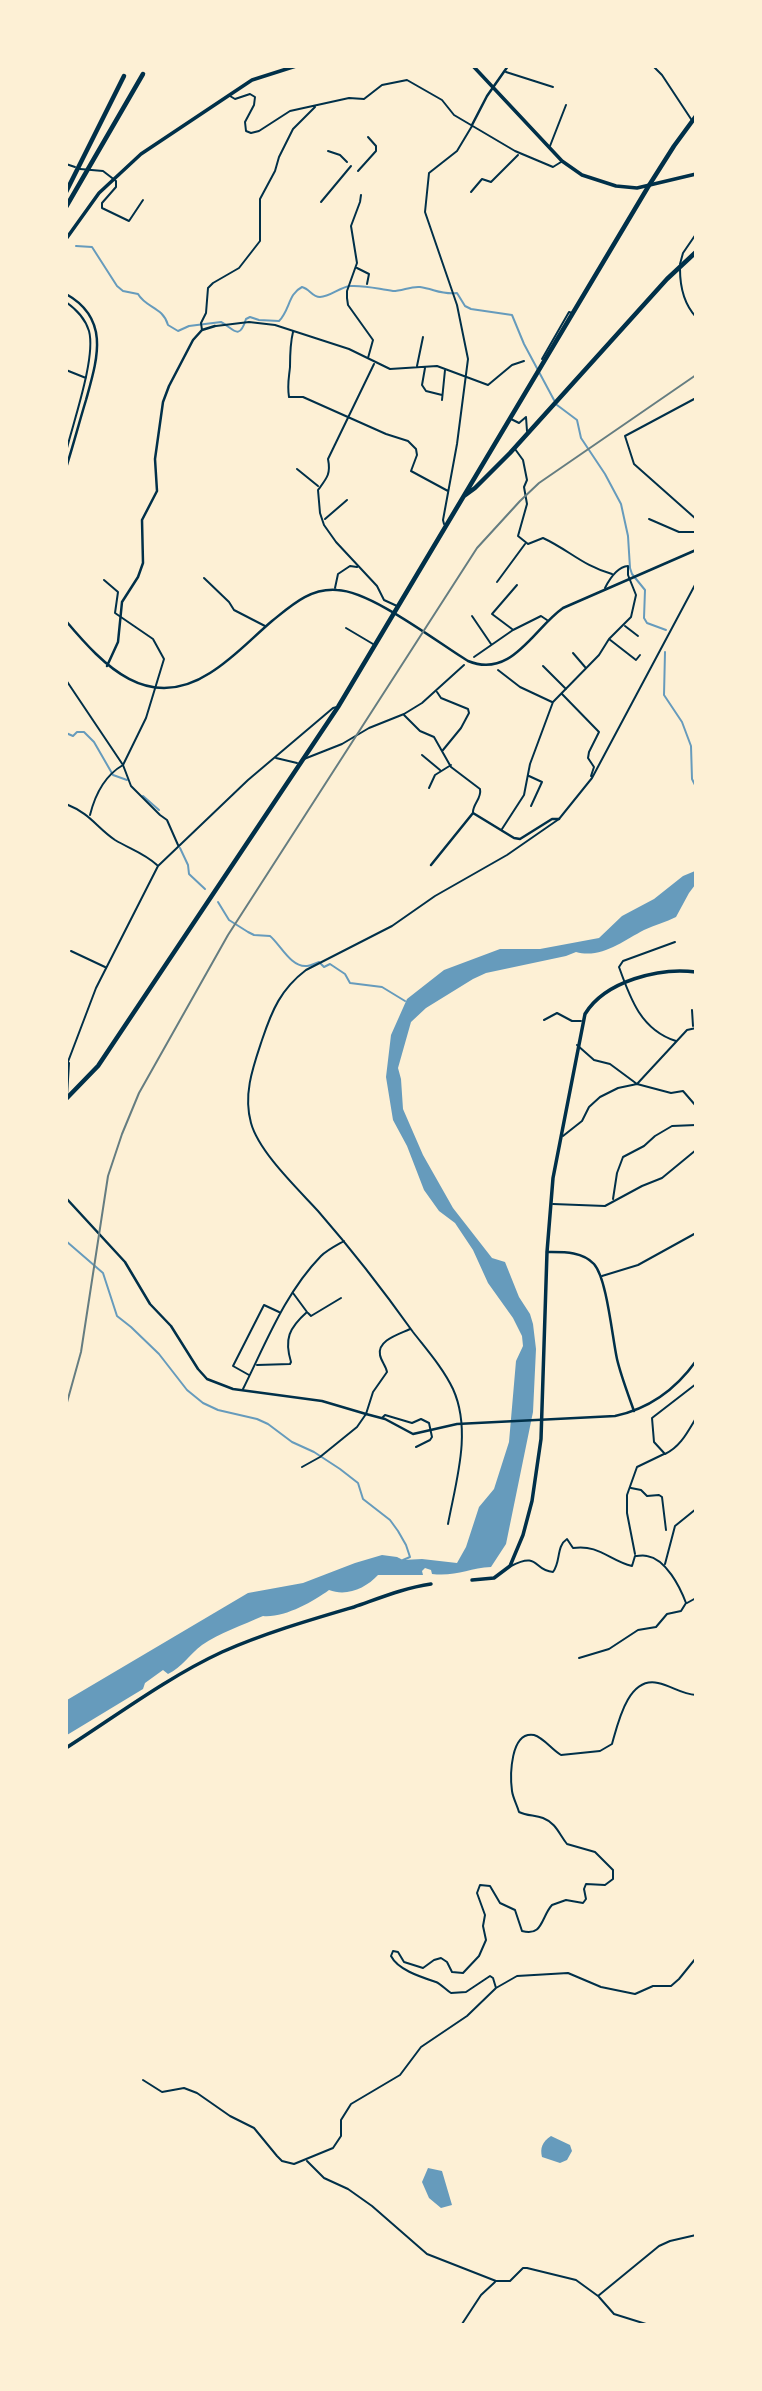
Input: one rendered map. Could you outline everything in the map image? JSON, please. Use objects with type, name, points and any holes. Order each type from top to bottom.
[{"type":"highway","points":[[66,207],[144,74]]},
{"type":"highway","points":[[66,192],[124,76]]},
{"type":"highway","points":[[67,1099],[98,1066],[338,708],[648,187],[694,118]]},
{"type":"highway","points":[[463,497],[481,483],[695,251]]},
{"type":"highway","points":[[475,477],[481,483]]},
{"type":"main road","points":[[66,239],[90,204],[113,178],[141,154],[257,78],[296,66]]},
{"type":"main road","points":[[473,66],[562,161],[576,172],[624,188],[648,187],[695,174]]},
{"type":"main road","points":[[472,1580],[494,1578],[510,1566],[533,1501],[541,1447],[551,1203],[559,1140],[582,1021],[589,1006],[596,999],[625,983],[654,973],[678,970],[695,972]]},
{"type":"main road","points":[[66,1748],[150,1694],[221,1653],[292,1625],[400,1590],[431,1584]]},
{"type":"street","points":[[446,526],[443,520],[468,359],[457,304],[432,236],[425,202],[429,173],[457,151],[508,66]]},
{"type":"street","points":[[653,66],[662,75],[677,100],[694,118]]},
{"type":"street","points":[[506,71],[553,87]]},
{"type":"street","points":[[229,95],[235,99],[247,94],[256,97],[244,125],[246,131],[251,133],[264,128],[285,113],[349,98],[364,99],[382,85],[408,80],[442,100],[454,116],[519,153],[553,167],[562,161]]},
{"type":"street","points":[[549,147],[566,105]]},
{"type":"street","points":[[202,330],[208,288],[239,268],[260,241],[260,199],[293,129],[316,106]]},
{"type":"street","points":[[358,171],[376,150],[368,137]]},
{"type":"street","points":[[328,151],[340,155],[346,162]]},
{"type":"street","points":[[471,192],[482,179],[491,182],[519,153]]},
{"type":"street","points":[[66,164],[103,172],[113,178],[117,185],[103,202],[104,210],[129,221],[143,200]]},
{"type":"street","points":[[321,202],[351,166]]},
{"type":"street","points":[[360,195],[351,226],[356,268],[347,291],[348,305],[373,340],[368,358]]},
{"type":"street","points":[[695,234],[681,257],[680,265],[680,284],[695,317]]},
{"type":"street","points":[[356,268],[369,274],[367,284]]},
{"type":"street","points":[[66,294],[77,300],[88,313],[96,331],[97,345],[94,370],[66,468]]},
{"type":"street","points":[[66,302],[81,314],[90,334],[85,377],[67,448],[72,449]]},
{"type":"street","points":[[107,666],[118,642],[124,599],[138,577],[143,563],[142,520],[157,491],[155,459],[163,402],[184,356],[202,330],[249,322],[275,325],[368,358],[390,369],[437,366],[488,385],[512,365],[524,361]]},
{"type":"street","points":[[293,330],[289,353],[290,369],[286,382],[289,397],[303,397],[414,445],[417,455],[411,471],[449,492]]},
{"type":"street","points":[[417,367],[424,337]]},
{"type":"street","points":[[375,362],[328,459],[331,471],[320,487],[320,513],[324,525],[336,542],[377,586],[384,600],[398,606]]},
{"type":"street","points":[[426,367],[422,385],[426,391],[442,395]]},
{"type":"street","points":[[442,400],[445,369]]},
{"type":"street","points":[[66,370],[85,377]]},
{"type":"street","points":[[695,398],[625,436],[634,464],[695,519]]},
{"type":"street","points":[[510,418],[519,423],[526,417],[527,434]]},
{"type":"street","points":[[514,448],[523,460],[527,480],[524,487],[527,504],[517,535],[527,542]]},
{"type":"street","points":[[298,469],[320,487]]},
{"type":"street","points":[[324,520],[347,500]]},
{"type":"street","points":[[649,519],[679,532],[695,532]]},
{"type":"street","points":[[497,582],[527,542],[543,538],[561,546],[592,569],[613,575]]},
{"type":"street","points":[[66,621],[107,666],[134,682],[178,686],[210,673],[302,597],[335,589],[356,593],[468,661],[481,665],[501,664],[514,656],[547,620],[563,608],[695,550]]},
{"type":"street","points":[[335,589],[338,574],[350,566],[357,567]]},
{"type":"street","points":[[501,830],[524,795],[553,702],[567,690],[599,654],[608,639],[631,617],[636,594],[628,566],[613,575],[605,589]]},
{"type":"street","points":[[204,578],[234,610],[266,626]]},
{"type":"street","points":[[90,815],[100,787],[115,769],[123,765],[146,718],[164,659],[153,639],[114,610],[118,592],[104,580]]},
{"type":"street","points":[[448,1524],[461,1449],[460,1410],[452,1387],[379,1283],[258,1141],[248,1107],[251,1077],[273,1008],[287,986],[306,970],[392,926],[435,896],[507,856],[559,819],[592,778],[695,583]]},
{"type":"street","points":[[513,630],[492,614],[517,585]]},
{"type":"street","points":[[691,593],[695,597]]},
{"type":"street","points":[[472,616],[492,644]]},
{"type":"street","points":[[474,657],[513,630],[541,617],[547,620]]},
{"type":"street","points":[[624,625],[638,636]]},
{"type":"street","points":[[346,628],[375,645]]},
{"type":"street","points":[[608,639],[636,660],[640,655]]},
{"type":"street","points":[[573,653],[585,668]]},
{"type":"street","points":[[304,759],[404,714],[464,666]]},
{"type":"street","points":[[543,666],[567,690]]},
{"type":"street","points":[[498,670],[520,687],[553,702]]},
{"type":"street","points":[[66,681],[123,765],[131,786],[167,820],[178,846]]},
{"type":"street","points":[[436,691],[441,698],[468,709],[469,713],[461,728],[442,751]]},
{"type":"street","points":[[562,693],[597,727],[598,732],[588,758],[594,767],[592,778]]},
{"type":"street","points":[[66,1067],[91,1000],[158,866],[275,757],[333,708],[338,708]]},
{"type":"street","points":[[404,714],[420,731],[434,737],[451,765],[480,789],[481,793],[473,807],[473,813],[431,865]]},
{"type":"street","points":[[422,755],[442,771]]},
{"type":"street","points":[[275,757],[301,765]]},
{"type":"street","points":[[429,788],[435,775],[451,765]]},
{"type":"street","points":[[528,776],[542,782],[531,806]]},
{"type":"street","points":[[66,804],[90,815],[113,838],[148,856],[158,866]]},
{"type":"street","points":[[473,813],[520,839],[552,819],[559,819]]},
{"type":"street","points":[[675,942],[623,961],[619,967],[639,1015],[659,1034],[677,1041]]},
{"type":"street","points":[[71,951],[106,968]]},
{"type":"street","points":[[559,1140],[582,1121],[589,1107],[600,1097],[618,1088],[637,1084],[687,1030],[694,1028],[692,1010]]},
{"type":"street","points":[[544,1020],[557,1013],[572,1021],[582,1021]]},
{"type":"street","points":[[577,1045],[594,1060],[610,1064],[637,1084],[671,1093],[683,1091],[695,1106]]},
{"type":"street","points":[[66,1054],[71,1056]]},
{"type":"street","points":[[67,1099],[69,1062]]},
{"type":"street","points":[[613,1200],[623,1157],[672,1126],[695,1125]]},
{"type":"street","points":[[551,1203],[598,1207],[608,1205],[613,1200],[662,1178],[695,1150]]},
{"type":"street","points":[[66,1198],[125,1262],[150,1304],[178,1335],[202,1374],[220,1385],[322,1401],[382,1419],[410,1434],[471,1422],[615,1416],[634,1411],[664,1394],[679,1382],[695,1362]]},
{"type":"street","points":[[601,1277],[638,1265],[695,1233]]},
{"type":"street","points":[[243,1390],[280,1312],[304,1274],[323,1253],[344,1241]]},
{"type":"street","points":[[547,1252],[569,1252],[587,1258],[595,1266],[601,1277],[618,1363],[634,1411]]},
{"type":"street","points":[[293,1293],[312,1316],[341,1298]]},
{"type":"street","points":[[250,1375],[233,1366],[264,1305],[280,1312]]},
{"type":"street","points":[[257,1365],[290,1364],[286,1345],[295,1323],[307,1312]]},
{"type":"street","points":[[302,1467],[320,1457],[357,1427],[366,1414],[373,1392],[387,1372],[380,1354],[382,1346],[411,1329]]},
{"type":"street","points":[[665,1454],[654,1442],[652,1418],[695,1384]]},
{"type":"street","points":[[382,1419],[385,1415],[412,1423],[421,1419],[429,1423],[432,1437],[416,1447]]},
{"type":"street","points":[[510,1566],[520,1560],[529,1560],[546,1571],[553,1572],[558,1563],[561,1544],[567,1539],[573,1548],[588,1547],[632,1566],[635,1556],[627,1513],[627,1495],[637,1466],[665,1454],[685,1438],[695,1418]]},
{"type":"street","points":[[630,1488],[641,1490],[647,1496],[662,1497],[666,1530]]},
{"type":"street","points":[[664,1566],[675,1527],[695,1509]]},
{"type":"street","points":[[635,1556],[647,1556],[664,1566],[681,1589],[686,1603]]},
{"type":"street","points":[[579,1658],[609,1649],[638,1630],[656,1627],[662,1618],[681,1611],[686,1603],[695,1598]]},
{"type":"street","points":[[496,1988],[490,1976],[466,1992],[450,1993],[439,1984],[425,1980],[406,1969],[391,1956],[393,1951],[398,1952],[404,1962],[424,1968],[441,1958],[447,1962],[452,1972],[463,1973],[479,1956],[486,1940],[483,1926],[485,1915],[477,1893],[480,1885],[491,1886],[500,1903],[515,1910],[522,1931],[530,1932],[540,1928],[552,1905],[566,1900],[583,1903],[586,1899],[586,1884],[605,1885],[613,1879],[613,1870],[600,1855],[567,1844],[559,1831],[544,1818],[519,1812],[512,1782],[517,1742],[524,1736],[532,1735],[561,1755],[600,1751],[612,1744],[618,1718],[642,1684],[657,1683],[683,1694],[695,1695]]},
{"type":"street","points":[[144,2080],[162,2092],[179,2088],[190,2089],[230,2116],[254,2128],[282,2161],[294,2164],[333,2148],[341,2136],[341,2120],[351,2104],[400,2075],[421,2047],[473,2011],[496,1988],[524,1974],[568,1973],[601,1987],[635,1994],[653,1986],[671,1986],[676,1983],[695,1958]]},
{"type":"street","points":[[307,2160],[324,2178],[348,2189],[372,2206],[427,2254],[496,2281],[510,2281],[523,2268],[576,2280],[598,2296],[614,2314],[646,2325]]},
{"type":"street","points":[[598,2296],[659,2246],[695,2235]]},
{"type":"street","points":[[462,2325],[481,2295],[496,2281]]},
{"type":"water","points":[[695,871],[695,885],[676,917],[603,951],[585,954],[576,952],[486,973],[426,1008],[411,1022],[398,1068],[403,1109],[423,1155],[453,1208],[492,1258],[505,1262],[533,1324],[536,1349],[533,1412],[506,1544],[491,1567],[448,1574],[432,1574],[431,1570],[425,1568],[423,1575],[378,1575],[356,1590],[329,1590],[289,1612],[263,1616],[209,1641],[173,1671],[168,1674],[163,1670],[145,1683],[143,1689],[67,1735],[67,1700],[248,1593],[303,1583],[382,1555],[403,1560],[457,1563],[466,1547],[479,1507],[494,1489],[509,1442],[516,1361],[523,1346],[522,1336],[513,1318],[488,1283],[473,1250],[455,1223],[439,1211],[424,1190],[407,1146],[393,1120],[386,1077],[391,1035],[407,999],[444,970],[500,949],[540,949],[599,938],[622,916],[654,899],[683,876]]},
{"type":"water","points":[[551,2136],[570,2145],[572,2151],[567,2160],[560,2163],[542,2157],[542,2145]]},
{"type":"water","points":[[428,2168],[442,2171],[452,2205],[441,2208],[429,2198],[422,2182]]},
{"type":"waterway","points":[[76,246],[92,247],[117,286],[123,291],[138,294],[166,319],[168,325],[178,331],[189,326],[221,322],[238,332],[250,317],[279,321],[294,294],[302,287],[320,297],[350,286],[393,291],[420,287],[442,293],[457,293],[465,306],[471,309],[512,315],[554,400]]},
{"type":"waterway","points":[[557,405],[577,420],[581,438],[621,504],[628,536],[630,568],[645,590],[644,618],[647,623],[666,630]]},
{"type":"waterway","points":[[665,652],[664,695],[682,722],[691,746],[692,779],[696,787]]},
{"type":"waterway","points":[[66,733],[73,736],[77,732],[84,732],[94,742],[113,775],[127,780]]},
{"type":"waterway","points":[[143,796],[159,810]]},
{"type":"waterway","points":[[180,848],[189,874],[205,889]]},
{"type":"waterway","points":[[218,902],[229,920],[254,935],[270,936],[286,955],[301,966],[319,962],[324,967],[330,964],[345,974],[350,983],[382,987],[405,1001]]},
{"type":"waterway","points":[[66,1241],[103,1273],[117,1316],[159,1354],[187,1390],[203,1403],[218,1410],[268,1424],[358,1483],[363,1499],[390,1520],[398,1531],[410,1557],[403,1560]]},
{"type":"railway","points":[[66,1406],[81,1352],[108,1176],[122,1134],[139,1093],[228,935],[477,548],[539,483],[696,375]]}]
